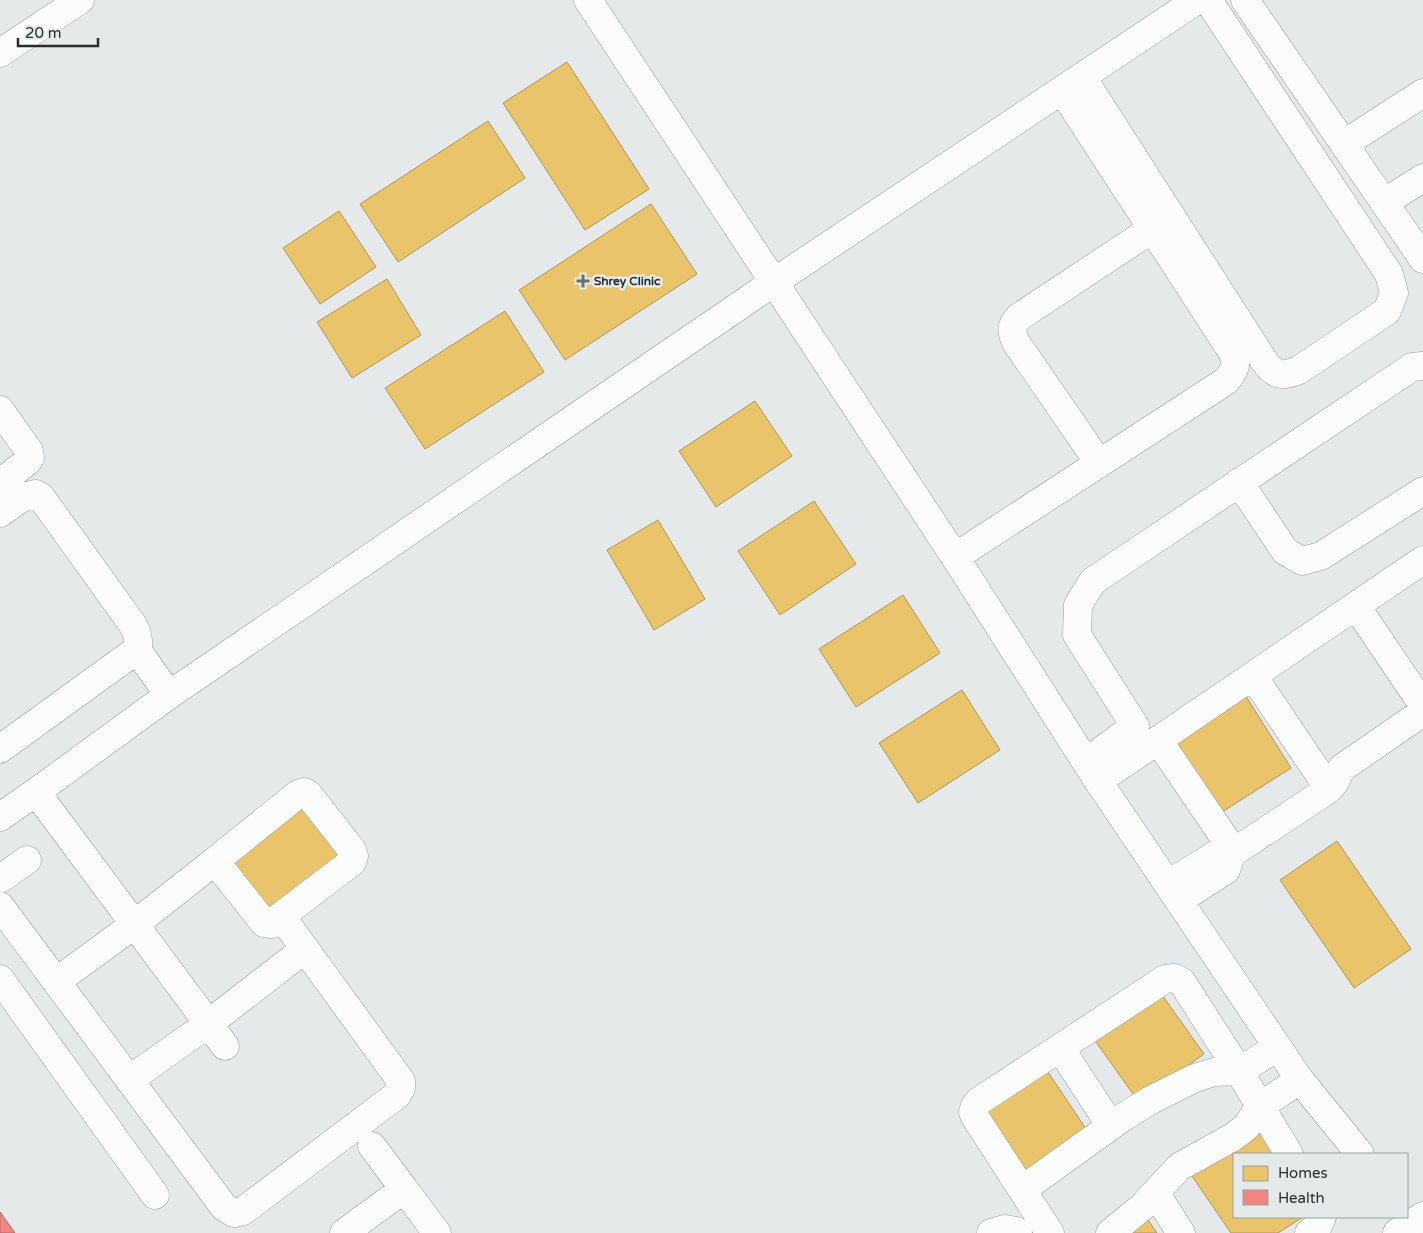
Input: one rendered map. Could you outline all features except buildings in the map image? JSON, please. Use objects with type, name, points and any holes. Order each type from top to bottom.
[{"type":"street","points":[[0,53],[80,0]]},
{"type":"street","points":[[588,0],[955,557],[1092,771],[1300,1080],[1359,1153]]},
{"type":"street","points":[[0,817],[169,695],[774,282],[1197,0]]},
{"type":"street","points":[[1072,84],[1270,369],[1278,374],[1287,375],[1299,370],[1387,311],[1394,293],[1392,282],[1389,274],[1208,0]]},
{"type":"street","points":[[1245,0],[1423,258]]},
{"type":"street","points":[[955,557],[1226,381],[1234,371],[1236,360],[1231,350],[1152,229],[1072,84]]},
{"type":"street","points":[[1344,144],[1423,93]]},
{"type":"street","points":[[1385,202],[1423,178]]},
{"type":"street","points":[[1099,463],[1017,344],[1012,336],[1012,329],[1019,317],[1152,229]]},
{"type":"street","points":[[1092,771],[1135,726],[1077,635],[1078,605],[1093,582],[1412,366],[1423,366]]},
{"type":"street","points":[[0,410],[29,451],[30,458],[28,462],[0,483]]},
{"type":"street","points":[[1239,482],[1285,552],[1302,561],[1321,556],[1423,490]]},
{"type":"street","points":[[0,513],[23,497],[36,494],[41,497],[133,625],[138,634],[137,650],[169,695]]},
{"type":"street","points":[[1092,771],[1158,740],[1423,560]]},
{"type":"street","points":[[1356,606],[1423,705]]},
{"type":"street","points":[[0,749],[137,650]]},
{"type":"street","points":[[1253,676],[1329,789]]},
{"type":"street","points":[[1173,892],[1217,854],[1232,853],[1329,789],[1342,768],[1423,712]]},
{"type":"street","points":[[1158,740],[1232,853]]},
{"type":"street","points":[[36,792],[225,1046]]},
{"type":"street","points":[[57,981],[135,924],[298,794],[304,792],[308,794],[352,850],[354,856],[352,862],[272,924],[264,923],[215,861]]},
{"type":"street","points":[[0,880],[27,860]]},
{"type":"street","points":[[0,906],[224,1207],[234,1213],[243,1211],[397,1095],[402,1088],[402,1082],[397,1074],[281,916]]},
{"type":"street","points":[[129,1080],[208,1024],[305,949]]},
{"type":"street","points":[[1050,1233],[973,1112],[975,1106],[1165,980],[1176,978],[1182,982],[1239,1070],[1288,1153]]},
{"type":"street","points":[[0,979],[155,1195]]},
{"type":"street","points":[[1022,1190],[1111,1126],[1151,1100],[1195,1078],[1214,1072],[1239,1070],[1278,1047]]},
{"type":"street","points":[[1060,1048],[1111,1126]]},
{"type":"street","points":[[1110,1233],[1156,1194],[1178,1168],[1233,1137],[1246,1127],[1260,1106],[1300,1080]]},
{"type":"street","points":[[372,1146],[437,1233]]},
{"type":"street","points":[[344,1233],[404,1189]]},
{"type":"street","points":[[1156,1194],[1181,1233]]},
{"type":"street","points":[[1308,1233],[1318,1226],[1322,1218]]},
{"type":"street","points":[[991,1233],[1005,1229],[1018,1233]]},
{"type":"place","name":"Shrey Clinic","points":[[583,281]]}]
